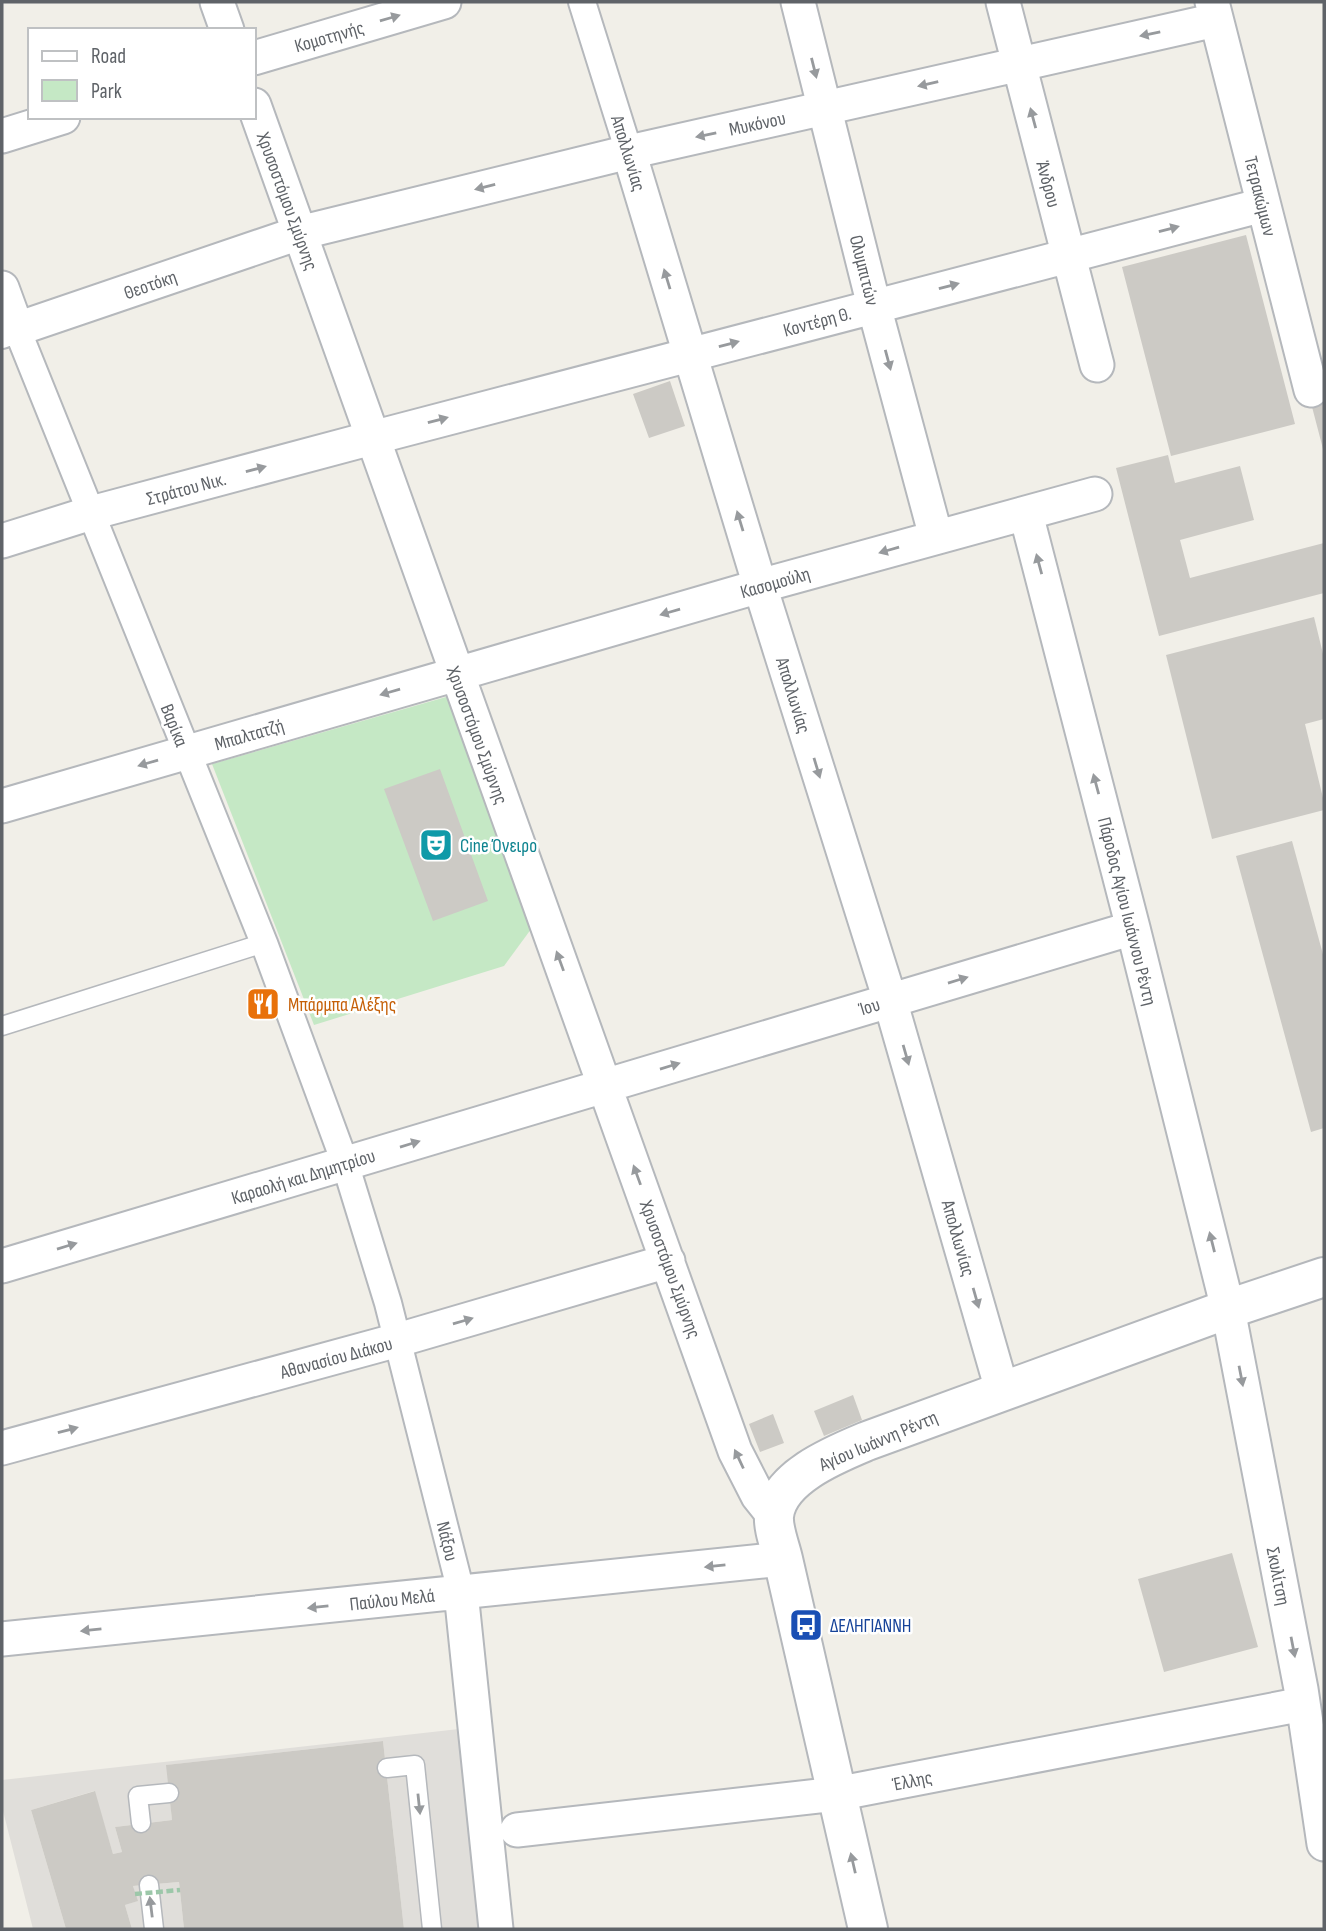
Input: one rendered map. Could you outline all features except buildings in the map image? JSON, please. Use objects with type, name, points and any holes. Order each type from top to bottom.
[{"type":"street","points":[[217,2],[226,28]]},
{"type":"street","name":"Κομοτηνής","points":[[256,57],[444,2]]},
{"type":"street","name":"Απολλωνίας","points":[[582,2],[760,586],[890,1000],[1002,1390]]},
{"type":"street","name":"Ολυμπιτών","points":[[798,2],[874,306],[936,537]]},
{"type":"street","name":"Άνδρου","points":[[1003,2],[1097,365]]},
{"type":"street","name":"Μυκόνου","points":[[299,233],[629,152],[1018,63],[1214,11]]},
{"type":"street","name":"Τετρακώμων","points":[[1214,11],[1311,390]]},
{"type":"street","name":"Χρυσοστόμου Σμύρνης","points":[[256,111],[735,1451],[758,1496],[774,1516]]},
{"type":"street","points":[[2,136],[57,119]]},
{"type":"street","name":"Κοντέρη Θ.","points":[[372,438],[1263,205]]},
{"type":"street","name":"Θεοτόκη","points":[[10,332],[299,233]]},
{"type":"street","name":"Βαρίκα","points":[[2,288],[10,332],[91,513],[264,943],[345,1163]]},
{"type":"street","name":"Στράτου Νικ.","points":[[2,541],[91,513],[372,438]]},
{"type":"street","name":"Κασομούλη","points":[[455,673],[1096,494]]},
{"type":"street","name":"Πάροδος Αγίου Ιωάννου Ρέντη","points":[[1026,514],[1228,1308]]},
{"type":"street","name":"Μπαλτατζή","points":[[2,806],[455,673]]},
{"type":"street","name":"Ίου","points":[[604,1086],[1133,928]]},
{"type":"street","name":"Καραολή και Δημητρίου","points":[[2,1266],[604,1086]]},
{"type":"street","name":"Νάξου","points":[[345,1163],[398,1340],[461,1592],[496,1929]]},
{"type":"street","name":"Αθανασίου Διάκου","points":[[2,1448],[398,1340],[668,1261]]},
{"type":"street","name":"Αγίου Ιωάννη Ρέντη","points":[[774,1516],[784,1491],[810,1470],[838,1453],[1228,1308],[1324,1277]]},
{"type":"street","name":"Σκυλίτση","points":[[1228,1308],[1306,1693],[1324,1844]]},
{"type":"street","points":[[774,1516],[868,1929]]},
{"type":"street","name":"Παύλου Μελά","points":[[2,1639],[783,1559]]},
{"type":"street","name":"Έλλης","points":[[517,1830],[836,1794],[1306,1693]]},
{"type":"lane","points":[[2,1026],[264,943]]},
{"type":"lane","points":[[387,1768],[415,1765],[432,1929]]},
{"type":"lane","points":[[141,1824],[138,1796],[169,1793]]},
{"type":"lane","points":[[142,1889],[154,1929]]},
{"type":"path","points":[[142,1889],[180,1890]]},
{"type":"shaded area","points":[[459,1729],[482,1929],[404,1929],[383,1741],[167,1765],[172,1820],[115,1827],[122,1852],[113,1854],[94,1791],[31,1810],[66,1929],[33,1929],[2,1807],[2,1780]]},
{"type":"shaded area","points":[[179,1882],[184,1929],[132,1929],[125,1905],[137,1901],[133,1886]]},
{"type":"green space","points":[[453,695],[537,921],[504,966],[314,1025],[212,764]]},
{"type":"place","name":"Cine Όνειρο","points":[[436,845]]},
{"type":"place","name":"Μπάρμπα Αλέξης","points":[[263,1004]]},
{"type":"place","name":"ΔΕΛΗΓΙΑΝΝΗ","points":[[806,1625]]}]
